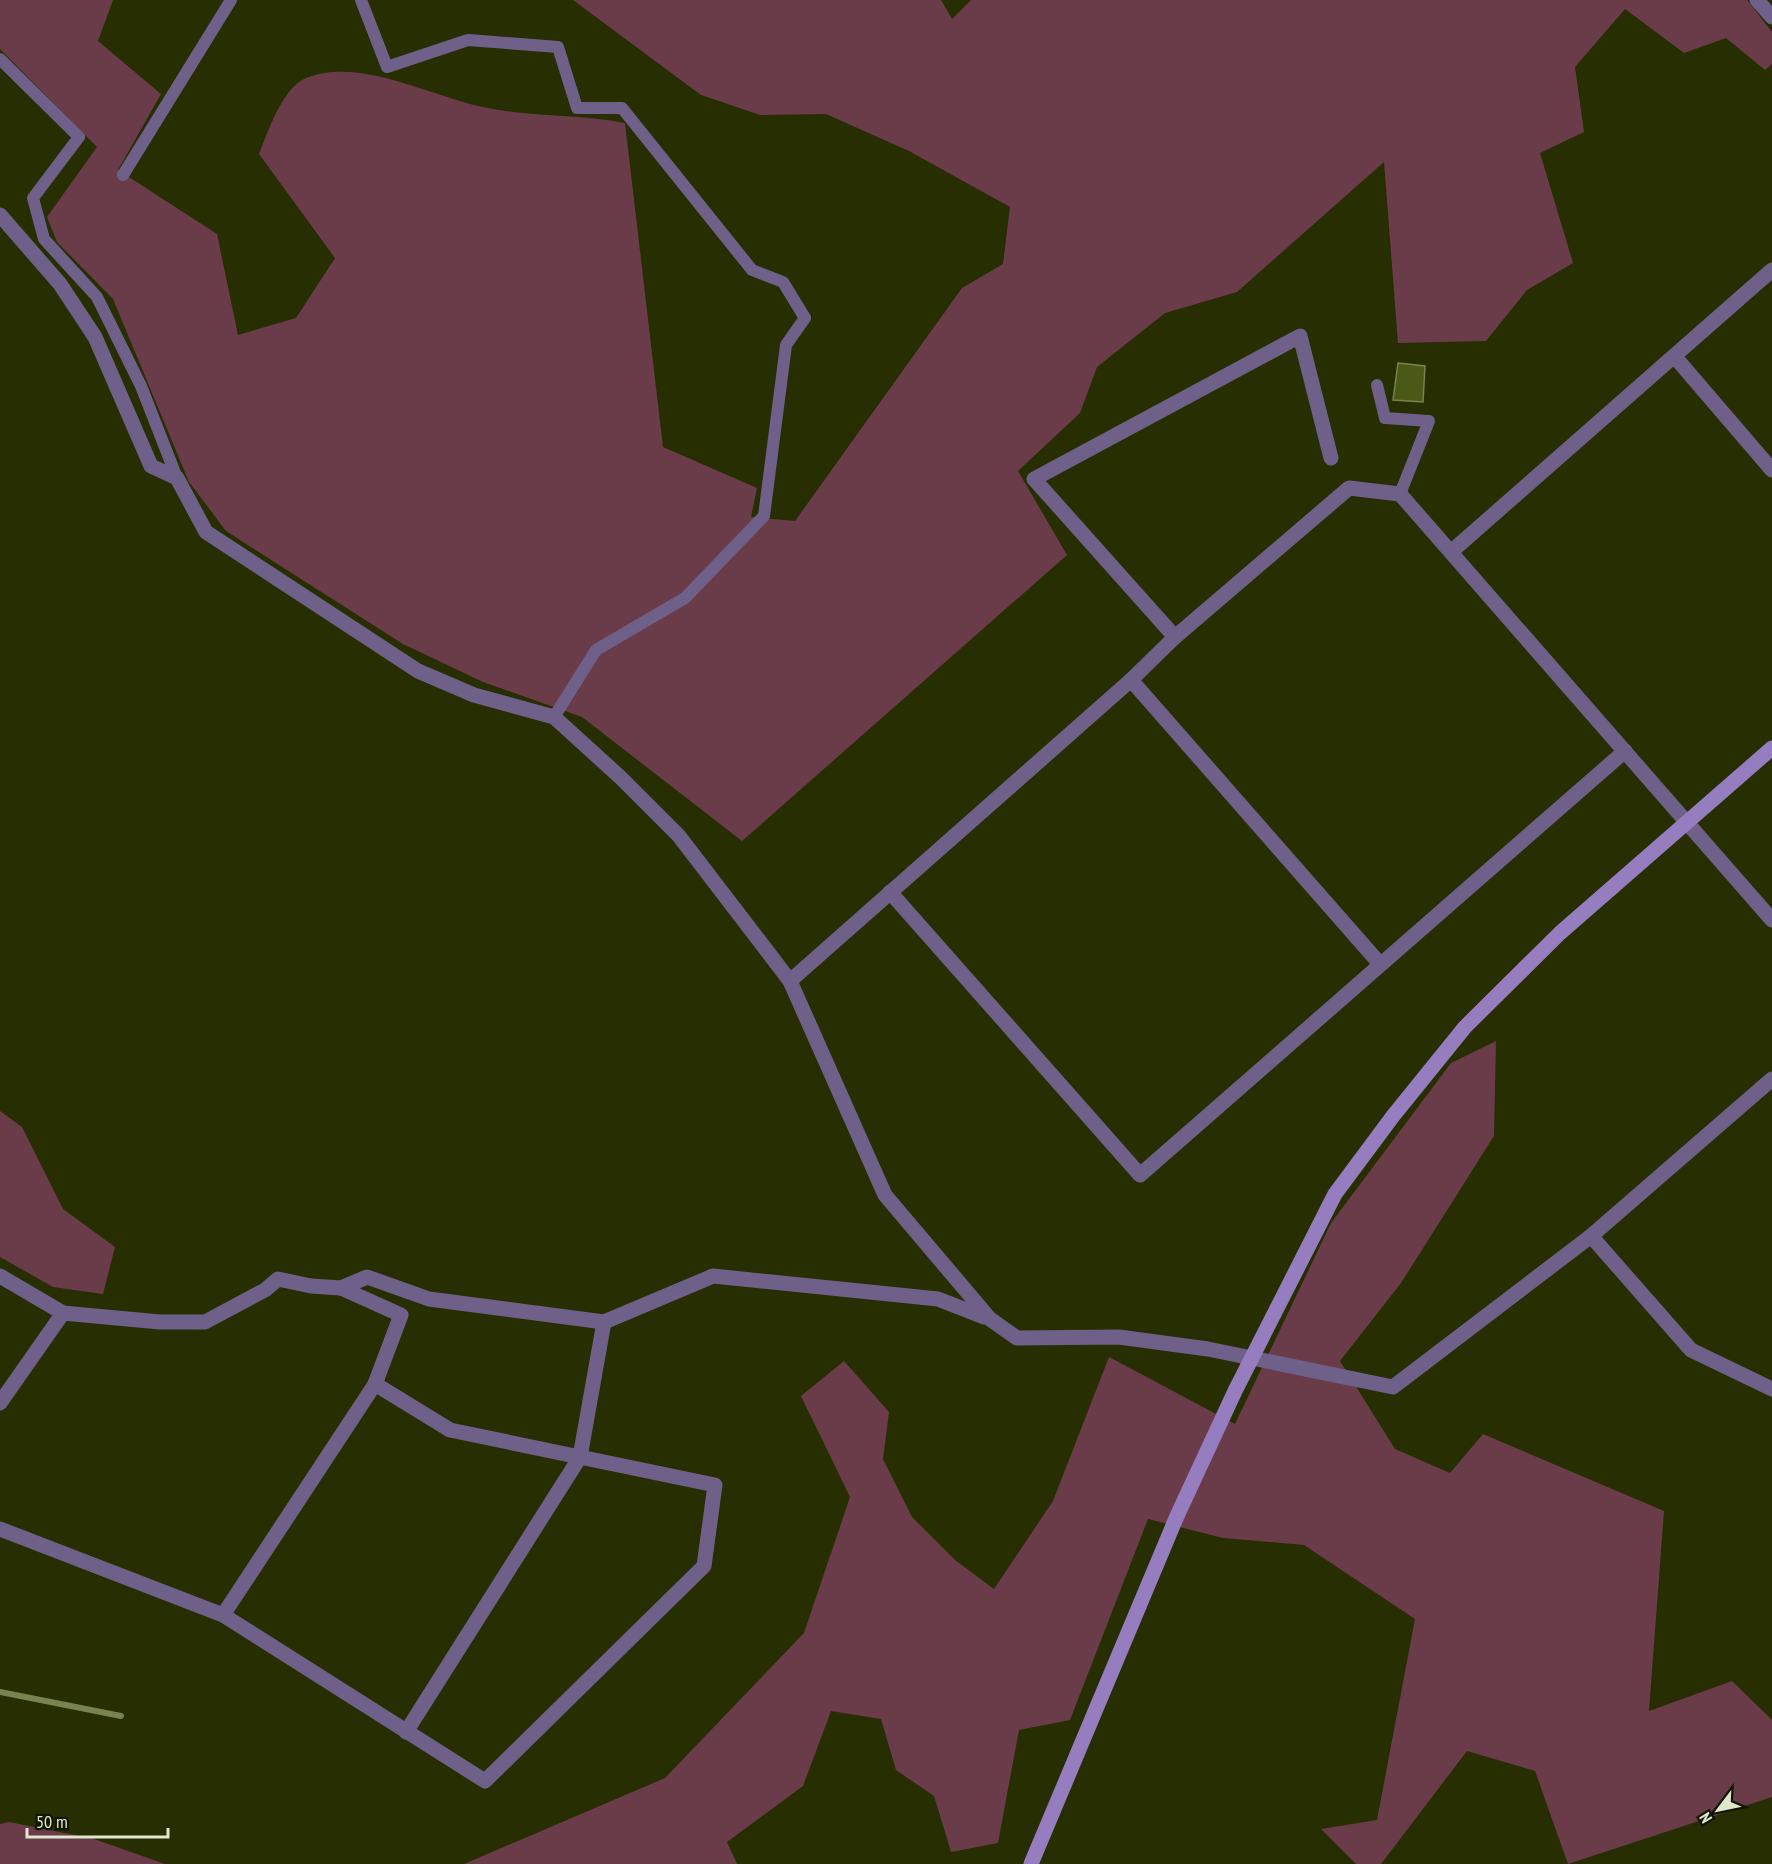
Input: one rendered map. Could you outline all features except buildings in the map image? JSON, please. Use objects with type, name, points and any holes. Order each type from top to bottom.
[{"type":"street","points":[[1757,0],[1772,17]]},
{"type":"street","points":[[0,215],[60,284],[95,337],[151,466],[177,478],[206,532],[417,671],[474,695],[554,717],[680,836],[790,981],[885,1196],[990,1319]]},
{"type":"street","points":[[1452,552],[1772,270]]},
{"type":"street","points":[[1175,637],[1034,479],[1300,336],[1331,458]]},
{"type":"street","points":[[1675,357],[1772,470]]},
{"type":"street","points":[[790,981],[1131,680],[1175,637],[1349,488],[1400,494],[1772,920]]},
{"type":"street","points":[[1131,680],[1380,964]]},
{"type":"street","points":[[1031,1864],[1177,1515],[1234,1391],[1335,1194],[1393,1116],[1465,1027],[1560,933],[1772,748]]},
{"type":"street","points":[[890,892],[1140,1175],[1625,752]]},
{"type":"street","points":[[341,1288],[367,1277],[429,1299],[604,1322],[713,1276],[938,1299],[990,1319],[1017,1338],[1119,1337],[1208,1349],[1393,1387],[1591,1236],[1772,1079]]},
{"type":"street","points":[[1591,1236],[1691,1350],[1772,1389]]},
{"type":"street","points":[[0,1276],[63,1313],[160,1322],[205,1322],[265,1290],[278,1279],[311,1286],[341,1288],[401,1315],[375,1384],[223,1615]]},
{"type":"street","points":[[0,1403],[63,1313]]},
{"type":"street","points":[[406,1732],[580,1457],[604,1322]]},
{"type":"street","points":[[0,1529],[223,1615],[485,1781],[704,1566],[715,1485],[450,1430],[375,1384]]},
{"type":"lane","points":[[123,175],[231,0]]},
{"type":"lane","points":[[361,0],[387,67],[468,40],[558,46],[577,108],[622,108],[752,270],[783,282],[805,318],[786,345],[764,516],[686,598],[596,650],[554,717]]},
{"type":"lane","points":[[0,59],[79,137],[33,198],[44,239],[97,297],[141,386],[177,478]]},
{"type":"lane","points":[[1377,385],[1385,418],[1429,421],[1400,494]]},
{"type":"shaded area","points":[[0,0],[113,0],[98,41],[161,94],[118,170],[217,234],[238,335],[296,318],[335,258],[259,154],[271,123],[283,101],[297,83],[306,78],[327,73],[350,72],[373,75],[488,108],[625,123],[663,447],[757,488],[751,517],[795,521],[962,288],[1003,264],[1010,207],[909,151],[826,114],[760,115],[701,95],[573,0],[941,0],[952,19],[971,0],[1747,0],[1772,32],[1772,64],[1765,70],[1726,38],[1684,53],[1625,9],[1575,67],[1584,132],[1540,153],[1573,263],[1527,290],[1486,341],[1398,343],[1384,162],[1237,292],[1165,313],[1097,367],[1080,413],[1018,471],[1067,555],[742,841],[582,717],[483,682],[403,644],[226,531],[189,482],[113,299],[57,242],[47,217],[97,147],[0,49]]},
{"type":"shaded area","points":[[1398,363],[1425,366],[1423,402],[1393,400]]},
{"type":"shaded area","points":[[1496,1041],[1494,1136],[1401,1283],[1340,1361],[1395,1449],[1450,1473],[1483,1434],[1664,1511],[1649,1711],[1732,1681],[1772,1720],[1772,1797],[1568,1864],[1535,1771],[1467,1751],[1381,1864],[1356,1864],[1321,1829],[1377,1820],[1415,1619],[1304,1545],[1223,1538],[1148,1519],[1070,1720],[1019,1730],[998,1843],[951,1852],[934,1796],[896,1770],[881,1719],[831,1711],[803,1786],[727,1842],[737,1864],[464,1864],[665,1778],[804,1633],[850,1497],[801,1396],[844,1361],[889,1412],[883,1459],[912,1517],[955,1560],[994,1589],[1053,1501],[1109,1357],[1235,1424],[1331,1223],[1451,1063]]},
{"type":"shaded area","points":[[0,1111],[22,1127],[63,1209],[115,1247],[103,1294],[53,1287],[0,1257]]},
{"type":"shaded area","points":[[9,1822],[94,1839],[165,1864],[0,1864],[0,1824]]},
{"type":"waterway","points":[[0,1692],[121,1716]]}]
